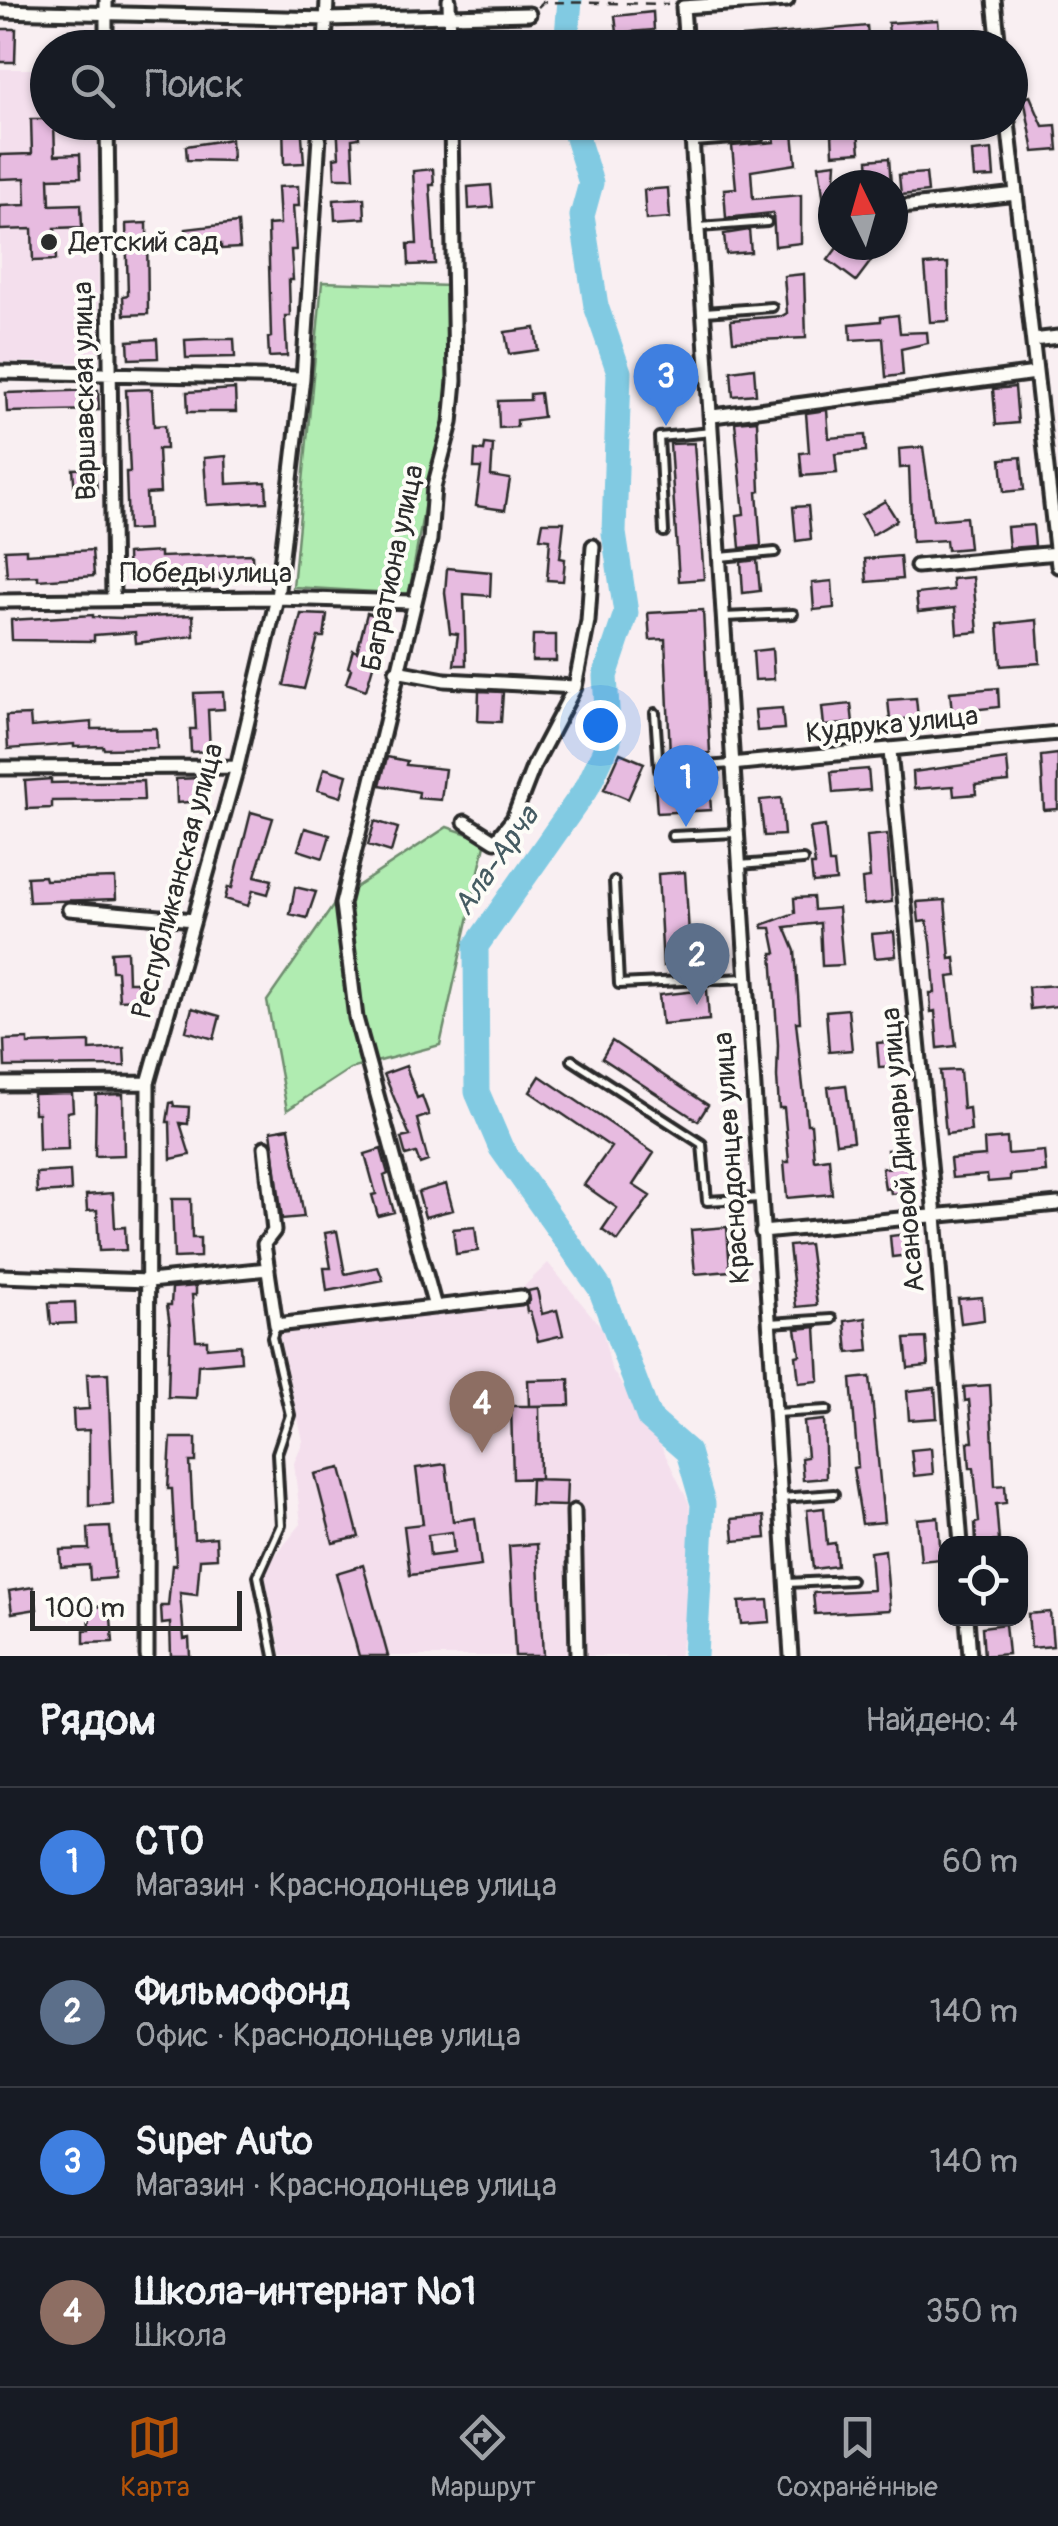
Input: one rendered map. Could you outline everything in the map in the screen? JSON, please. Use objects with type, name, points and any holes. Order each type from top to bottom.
[{"type":"street","points":[[326,30],[327,0]]},
{"type":"street","points":[[449,0],[449,30]]},
{"type":"street","points":[[685,30],[683,3],[788,0]]},
{"type":"street","points":[[994,0],[997,30]]},
{"type":"street","points":[[0,10],[106,6],[327,19],[529,14]]},
{"type":"street","name":"Варшавская улица","points":[[106,140],[112,598]]},
{"type":"street","name":"Республиканская улица","points":[[148,1656],[148,1083],[237,767],[277,598],[302,378],[319,140]]},
{"type":"street","name":"Багратиона улица","points":[[435,1307],[356,1018],[342,904],[430,540],[434,487],[451,423],[455,381],[451,140]]},
{"type":"street","points":[[917,566],[1057,560],[1010,140]]},
{"type":"street","name":"Краснодонцев улица","points":[[693,142],[791,1656]]},
{"type":"street","points":[[908,206],[1016,194]]},
{"type":"street","points":[[1033,340],[1058,337]]},
{"type":"street","points":[[0,372],[302,378]]},
{"type":"street","points":[[713,416],[1036,372]]},
{"type":"street","points":[[465,822],[496,841],[513,819],[534,765],[575,687],[588,621],[594,546]]},
{"type":"street","name":"Победы улица","points":[[0,600],[277,598],[412,602]]},
{"type":"street","points":[[396,670],[445,680],[575,687]]},
{"type":"street","name":"Кудрука улица","points":[[731,764],[1058,732]]},
{"type":"street","name":"Асановой Динары улица","points":[[890,751],[936,1216],[961,1536]]},
{"type":"street","points":[[0,768],[237,767]]},
{"type":"street","points":[[70,910],[194,920]]},
{"type":"street","points":[[0,1084],[148,1083]]},
{"type":"street","points":[[265,1147],[274,1230],[264,1244],[276,1325],[521,1297]]},
{"type":"street","points":[[762,1232],[1058,1204]]},
{"type":"street","points":[[0,1276],[149,1281],[268,1269]]},
{"type":"street","points":[[574,1511],[577,1656]]},
{"type":"street","points":[[968,1626],[970,1656]]},
{"type":"lane","points":[[693,142],[719,140]]},
{"type":"lane","points":[[699,227],[767,222]]},
{"type":"lane","points":[[705,312],[772,307]]},
{"type":"lane","points":[[664,532],[659,438],[714,432]]},
{"type":"lane","points":[[720,557],[775,552]]},
{"type":"lane","points":[[723,616],[793,614]]},
{"type":"lane","points":[[656,713],[659,770],[731,764]]},
{"type":"lane","points":[[672,836],[736,833]]},
{"type":"lane","points":[[738,865],[803,860]]},
{"type":"lane","points":[[614,881],[618,984],[745,978]]},
{"type":"lane","points":[[572,1060],[702,1144],[707,1201],[760,1198]]},
{"type":"lane","points":[[768,1323],[832,1318]]},
{"type":"lane","points":[[274,1656],[258,1576],[280,1525],[277,1453],[290,1415],[272,1337],[276,1325]]},
{"type":"lane","points":[[774,1414],[827,1410]]},
{"type":"lane","points":[[780,1498],[834,1494]]},
{"type":"lane","points":[[786,1583],[850,1580]]},
{"type":"path","points":[[543,2],[683,3]]},
{"type":"shaded area","name":"Детский сад","points":[[0,69],[30,69],[30,140],[97,140],[99,362],[0,362]]},
{"type":"shaded area","points":[[548,1263],[602,1328],[611,1368],[660,1444],[689,1503],[696,1580],[679,1656],[282,1656],[264,1570],[301,1524],[294,1463],[303,1441],[279,1334],[506,1304]]},
{"type":"green space","points":[[322,282],[450,286],[450,394],[430,474],[409,594],[293,587]]},
{"type":"green space","points":[[447,827],[486,840],[440,1045],[350,1069],[287,1110],[267,1001],[338,899]]},
{"type":"building","points":[[653,12],[654,30],[617,30],[615,16]]},
{"type":"building","points":[[938,20],[939,30],[889,30],[888,23]]},
{"type":"building","points":[[867,26],[867,30],[822,30]]},
{"type":"building","points":[[0,29],[16,29],[15,62],[0,62]]},
{"type":"building","points":[[1028,97],[1043,126],[1056,125],[1058,150],[1034,152]]},
{"type":"building","points":[[32,140],[55,140],[55,155],[80,154],[81,177],[49,178],[50,205],[81,204],[82,227],[55,228],[56,260],[33,261],[32,229],[0,230],[0,206],[26,205],[25,178],[0,179],[0,155],[32,154]]},
{"type":"building","points":[[231,140],[232,161],[187,160],[186,146]]},
{"type":"building","points":[[283,140],[302,140],[304,163],[284,164]]},
{"type":"building","points":[[338,140],[352,140],[354,178],[335,178],[334,158],[339,157]]},
{"type":"building","points":[[794,140],[796,164],[751,171],[753,199],[801,195],[801,243],[775,246],[773,213],[726,218],[724,189],[736,188],[732,146]]},
{"type":"building","points":[[832,140],[859,140],[860,152],[833,154]]},
{"type":"building","points":[[992,150],[994,177],[974,178],[972,152]]},
{"type":"building","points":[[889,158],[890,170],[869,170],[868,160]]},
{"type":"building","points":[[836,163],[836,170],[820,170],[819,165]]},
{"type":"building","points":[[433,169],[434,185],[430,185],[435,264],[409,265],[408,244],[417,244],[413,171]]},
{"type":"building","points":[[926,173],[928,192],[908,194],[908,174]]},
{"type":"building","points":[[491,185],[493,207],[469,209],[468,187]]},
{"type":"building","points":[[298,186],[299,206],[293,206],[296,250],[291,250],[290,316],[285,316],[287,356],[269,357],[268,225],[280,224],[278,187]]},
{"type":"building","points":[[668,188],[670,218],[646,220],[644,190]]},
{"type":"building","points":[[364,198],[365,218],[335,220],[334,200]]},
{"type":"building","points":[[147,223],[148,314],[124,315],[123,296],[128,295],[126,224]]},
{"type":"building","points":[[238,223],[240,248],[221,249],[221,244],[187,246],[186,229]]},
{"type":"building","points":[[749,230],[751,252],[726,254],[724,234]]},
{"type":"building","points":[[828,260],[870,260],[856,281]]},
{"type":"building","points":[[948,263],[949,321],[930,322],[925,265]]},
{"type":"building","points":[[804,274],[806,338],[733,341],[731,320],[787,313],[784,276]]},
{"type":"building","points":[[898,315],[900,333],[927,332],[928,343],[901,349],[903,375],[886,377],[883,338],[851,340],[850,324]]},
{"type":"building","points":[[535,328],[538,350],[509,354],[505,332]]},
{"type":"building","points":[[157,339],[158,358],[129,359],[128,341]]},
{"type":"building","points":[[234,339],[235,357],[186,358],[185,340]]},
{"type":"building","points":[[754,368],[756,394],[733,396],[731,371]]},
{"type":"building","points":[[1015,387],[1018,423],[996,425],[993,389]]},
{"type":"building","points":[[152,389],[154,426],[165,425],[166,449],[158,449],[160,493],[146,494],[148,529],[128,530],[126,390]]},
{"type":"building","points":[[235,389],[236,412],[188,412],[187,392]]},
{"type":"building","points":[[98,390],[99,410],[7,412],[6,393]]},
{"type":"building","points":[[540,393],[543,417],[517,420],[517,427],[499,428],[498,401],[530,400],[530,394]]},
{"type":"building","points":[[827,410],[829,438],[865,435],[866,451],[835,454],[837,473],[802,476],[800,453],[809,452],[806,413]]},
{"type":"building","points":[[757,420],[761,546],[740,548],[737,515],[744,514],[735,422]]},
{"type":"building","points":[[694,443],[704,579],[679,581],[670,444]]},
{"type":"building","points":[[485,444],[493,445],[491,476],[510,479],[505,510],[476,506],[481,468],[474,468],[475,450],[484,451]]},
{"type":"building","points":[[923,447],[933,520],[966,517],[969,548],[947,550],[946,540],[912,542],[909,467],[900,468],[899,449]]},
{"type":"building","points":[[226,456],[227,484],[266,482],[267,502],[207,505],[204,458]]},
{"type":"building","points":[[1021,457],[1024,490],[1004,492],[1001,459]]},
{"type":"building","points":[[95,468],[97,491],[75,492],[73,469]]},
{"type":"building","points":[[885,501],[897,520],[872,535],[861,515]]},
{"type":"building","points":[[808,506],[811,539],[796,541],[793,507]]},
{"type":"building","points":[[543,522],[564,522],[560,558],[565,559],[563,581],[547,580],[550,539],[540,538]]},
{"type":"building","points":[[1033,525],[1035,546],[1009,548],[1007,527]]},
{"type":"building","points":[[26,549],[26,554],[92,550],[94,576],[38,580],[38,576],[7,577],[5,550]]},
{"type":"building","points":[[160,552],[160,557],[252,554],[253,577],[220,579],[219,574],[128,579],[127,554]]},
{"type":"building","points":[[900,556],[902,579],[867,582],[865,559]]},
{"type":"building","points":[[757,560],[760,591],[743,593],[741,562]]},
{"type":"building","points":[[447,568],[491,572],[490,596],[464,594],[466,665],[454,665],[458,634],[450,633],[445,593]]},
{"type":"building","points":[[973,577],[978,632],[957,634],[955,608],[918,612],[916,594],[953,590],[952,579]]},
{"type":"building","points":[[832,581],[834,608],[814,610],[812,583]]},
{"type":"building","points":[[703,610],[710,753],[670,755],[665,639],[650,640],[648,613]]},
{"type":"building","points":[[367,613],[387,618],[366,690],[346,683]]},
{"type":"building","points":[[301,614],[327,615],[324,637],[318,637],[304,689],[284,685]]},
{"type":"building","points":[[193,615],[194,636],[136,643],[135,632],[94,635],[94,641],[12,640],[11,620]]},
{"type":"building","points":[[1037,620],[1040,663],[1001,666],[998,624]]},
{"type":"building","points":[[533,635],[556,635],[556,661],[532,661]]},
{"type":"building","points":[[772,649],[774,679],[755,680],[753,651]]},
{"type":"building","points":[[998,688],[999,707],[952,712],[950,692]]},
{"type":"building","points":[[479,691],[503,692],[501,722],[478,721]]},
{"type":"building","points":[[223,692],[224,709],[208,710],[210,751],[191,752],[190,729],[196,729],[194,693]]},
{"type":"building","points":[[916,698],[918,718],[890,720],[888,700]]},
{"type":"building","points":[[851,704],[853,723],[824,726],[822,707]]},
{"type":"building","points":[[782,708],[784,729],[757,731],[755,710]]},
{"type":"building","points":[[30,715],[31,727],[92,722],[92,729],[156,728],[157,748],[104,749],[74,744],[8,749],[6,716]]},
{"type":"building","points":[[620,753],[644,763],[628,799],[604,789]]},
{"type":"building","points":[[1058,754],[1058,809],[1044,810],[1041,756]]},
{"type":"building","points":[[387,757],[407,761],[406,765],[445,769],[441,800],[418,798],[419,792],[380,785]]},
{"type":"building","points":[[1007,759],[1009,782],[975,785],[976,794],[954,796],[953,786],[914,789],[913,772]]},
{"type":"building","points":[[324,768],[347,775],[341,797],[318,790]]},
{"type":"building","points":[[868,769],[870,790],[833,793],[831,772]]},
{"type":"building","points":[[200,778],[202,801],[177,803],[176,779]]},
{"type":"building","points":[[51,779],[51,783],[143,781],[144,800],[52,801],[52,808],[27,809],[25,781]]},
{"type":"building","points":[[709,780],[711,810],[657,813],[655,784]]},
{"type":"building","points":[[781,798],[784,835],[764,836],[760,800]]},
{"type":"building","points":[[251,812],[273,818],[255,876],[272,880],[268,894],[253,890],[248,906],[225,899],[228,887],[232,888]]},
{"type":"building","points":[[375,821],[398,828],[391,852],[368,845]]},
{"type":"building","points":[[825,826],[829,863],[834,863],[836,881],[813,883],[810,828]]},
{"type":"building","points":[[305,828],[330,835],[323,858],[298,850]]},
{"type":"building","points":[[887,834],[892,902],[864,905],[862,879],[870,878],[867,836]]},
{"type":"building","points":[[685,872],[691,964],[663,966],[658,874]]},
{"type":"building","points":[[44,876],[45,880],[115,878],[116,899],[29,902],[27,877]]},
{"type":"building","points":[[295,887],[316,892],[307,918],[290,914]]},
{"type":"building","points":[[813,897],[814,910],[838,908],[843,965],[822,966],[820,923],[785,927],[795,951],[800,1022],[796,1022],[807,1124],[811,1124],[814,1160],[829,1158],[832,1194],[787,1198],[784,1162],[789,1162],[777,1077],[772,953],[776,953],[771,928],[762,925],[795,913],[794,898]]},
{"type":"building","points":[[945,900],[950,959],[955,958],[957,976],[948,977],[956,1046],[938,1048],[935,1011],[931,1012],[930,993],[935,993],[931,942],[927,921],[919,922],[917,902]]},
{"type":"building","points":[[894,932],[896,956],[875,958],[872,934]]},
{"type":"building","points":[[127,951],[128,982],[137,982],[138,999],[119,1000],[111,952]]},
{"type":"building","points":[[1058,985],[1058,1006],[1030,1009],[1028,987]]},
{"type":"building","points":[[707,990],[709,1020],[662,1024],[659,995]]},
{"type":"building","points":[[192,1008],[220,1016],[214,1039],[186,1031]]},
{"type":"building","points":[[848,1009],[852,1050],[829,1052],[826,1011]]},
{"type":"building","points":[[28,1039],[28,1044],[90,1042],[90,1050],[124,1048],[125,1066],[5,1067],[4,1040]]},
{"type":"building","points":[[612,1041],[708,1105],[698,1121],[602,1058]]},
{"type":"building","points":[[899,1041],[901,1066],[879,1067],[877,1043]]},
{"type":"building","points":[[406,1066],[417,1098],[422,1096],[429,1115],[417,1119],[428,1161],[420,1164],[416,1153],[406,1156],[401,1138],[410,1136],[384,1074]]},
{"type":"building","points":[[960,1070],[963,1109],[969,1108],[971,1131],[946,1134],[940,1071]]},
{"type":"building","points":[[540,1076],[654,1153],[633,1185],[650,1196],[618,1241],[602,1230],[617,1208],[584,1185],[611,1147],[530,1092]]},
{"type":"building","points":[[846,1085],[853,1141],[836,1143],[828,1087]]},
{"type":"building","points":[[72,1093],[73,1111],[67,1112],[68,1149],[39,1150],[33,1094]]},
{"type":"building","points":[[123,1094],[124,1155],[95,1156],[96,1095]]},
{"type":"building","points":[[173,1102],[174,1106],[189,1107],[188,1124],[180,1123],[190,1155],[171,1159],[167,1122]]},
{"type":"building","points":[[289,1128],[304,1217],[282,1219],[271,1131]]},
{"type":"building","points":[[1007,1138],[1008,1154],[1044,1151],[1046,1172],[1010,1175],[1010,1180],[988,1182],[987,1175],[952,1178],[950,1159],[985,1156],[984,1140]]},
{"type":"building","points":[[911,1148],[915,1192],[891,1194],[890,1188],[885,1189],[882,1168],[889,1168],[887,1150]]},
{"type":"building","points":[[381,1149],[394,1212],[378,1216],[365,1154]]},
{"type":"building","points":[[70,1171],[71,1191],[37,1193],[36,1173]]},
{"type":"building","points":[[446,1184],[453,1210],[425,1217],[418,1192]]},
{"type":"building","points":[[113,1193],[115,1228],[125,1227],[126,1250],[99,1251],[97,1210],[87,1211],[86,1195]]},
{"type":"building","points":[[172,1199],[191,1199],[192,1238],[200,1238],[200,1257],[174,1258]]},
{"type":"building","points":[[475,1227],[478,1251],[456,1254],[453,1229]]},
{"type":"building","points":[[727,1227],[730,1271],[695,1274],[691,1230]]},
{"type":"building","points":[[337,1231],[345,1274],[378,1267],[383,1280],[327,1291],[324,1268],[331,1268],[325,1233]]},
{"type":"building","points":[[916,1233],[918,1254],[892,1257],[890,1236]]},
{"type":"building","points":[[809,1244],[817,1305],[796,1307],[789,1246]]},
{"type":"building","points":[[196,1286],[196,1295],[192,1295],[196,1340],[207,1340],[207,1348],[240,1345],[241,1361],[198,1365],[196,1398],[168,1397],[167,1305],[171,1305],[172,1288]]},
{"type":"building","points":[[537,1289],[542,1314],[557,1310],[563,1335],[538,1341],[526,1305],[530,1300],[528,1291]]},
{"type":"building","points":[[982,1297],[984,1320],[961,1323],[958,1299]]},
{"type":"building","points":[[75,1302],[76,1323],[51,1324],[49,1303]]},
{"type":"building","points":[[866,1318],[869,1351],[848,1353],[845,1321]]},
{"type":"building","points":[[816,1327],[819,1381],[799,1383],[796,1329]]},
{"type":"building","points":[[926,1338],[928,1366],[908,1368],[905,1339]]},
{"type":"building","points":[[108,1373],[113,1504],[89,1506],[89,1430],[74,1431],[73,1410],[89,1409],[87,1374]]},
{"type":"building","points":[[870,1377],[884,1522],[862,1524],[853,1468],[858,1467],[851,1379]]},
{"type":"building","points":[[569,1379],[570,1405],[529,1406],[528,1380]]},
{"type":"building","points":[[990,1385],[995,1486],[1005,1485],[1006,1503],[996,1504],[999,1536],[976,1536],[975,1523],[979,1522],[968,1442],[973,1442],[964,1387]]},
{"type":"building","points":[[935,1388],[937,1418],[909,1420],[907,1391]]},
{"type":"building","points":[[511,1406],[539,1406],[540,1478],[513,1479]]},
{"type":"building","points":[[824,1420],[826,1478],[803,1480],[801,1458],[807,1457],[804,1422]]},
{"type":"building","points":[[171,1438],[196,1438],[196,1462],[190,1462],[194,1539],[216,1537],[217,1558],[200,1559],[197,1595],[180,1593],[184,1639],[189,1638],[190,1656],[171,1656],[170,1623],[162,1624],[161,1606],[168,1606],[172,1565],[176,1565],[172,1489],[168,1489]]},
{"type":"building","points":[[931,1448],[933,1474],[914,1476],[911,1450]]},
{"type":"building","points":[[446,1464],[453,1521],[475,1518],[481,1566],[410,1575],[404,1526],[423,1524],[416,1468]],"holes":[[[452,1532],[454,1553],[430,1556],[428,1535]]]},
{"type":"building","points":[[341,1468],[359,1537],[333,1543],[315,1474]]},
{"type":"building","points":[[531,1479],[567,1480],[566,1506],[530,1505]]},
{"type":"building","points":[[824,1508],[827,1544],[835,1543],[837,1566],[813,1569],[807,1510]]},
{"type":"building","points":[[764,1516],[766,1538],[734,1541],[732,1519]]},
{"type":"building","points":[[938,1517],[938,1559],[921,1561],[917,1519]]},
{"type":"building","points":[[110,1527],[115,1578],[90,1580],[89,1565],[61,1567],[60,1550],[89,1549],[88,1528]]},
{"type":"building","points":[[537,1544],[543,1656],[515,1656],[509,1546]]},
{"type":"building","points":[[885,1550],[890,1610],[815,1614],[813,1593],[873,1590],[870,1552]]},
{"type":"building","points":[[363,1565],[388,1656],[359,1656],[336,1573]]},
{"type":"building","points":[[33,1587],[37,1609],[12,1613],[9,1591]]},
{"type":"building","points":[[768,1600],[770,1622],[741,1624],[739,1602]]},
{"type":"building","points":[[110,1606],[113,1642],[84,1643],[84,1630],[90,1630],[89,1607]]},
{"type":"building","points":[[1050,1612],[1053,1646],[1031,1648],[1028,1614]]},
{"type":"building","points":[[1005,1626],[1008,1654],[984,1656],[982,1627]]},
{"type":"waterway","name":"Ала-Арча","points":[[568,30],[570,0]]},
{"type":"waterway","name":"Ала-Арча","points":[[578,140],[591,183],[582,216],[596,306],[619,372],[614,533],[626,613],[605,676],[609,741],[588,786],[476,946],[477,1092],[501,1148],[600,1288],[649,1418],[688,1452],[703,1504],[695,1656]]},
{"type":"place","name":"Детский сад","points":[[49,242]]},
{"type":"place","name":"Super Auto","points":[[666,426]]},
{"type":"place","name":"СТО","points":[[686,827]]},
{"type":"place","name":"Фильмофонд","points":[[697,1005]]},
{"type":"place","name":"Школа-интернат №1","points":[[482,1453]]}]
